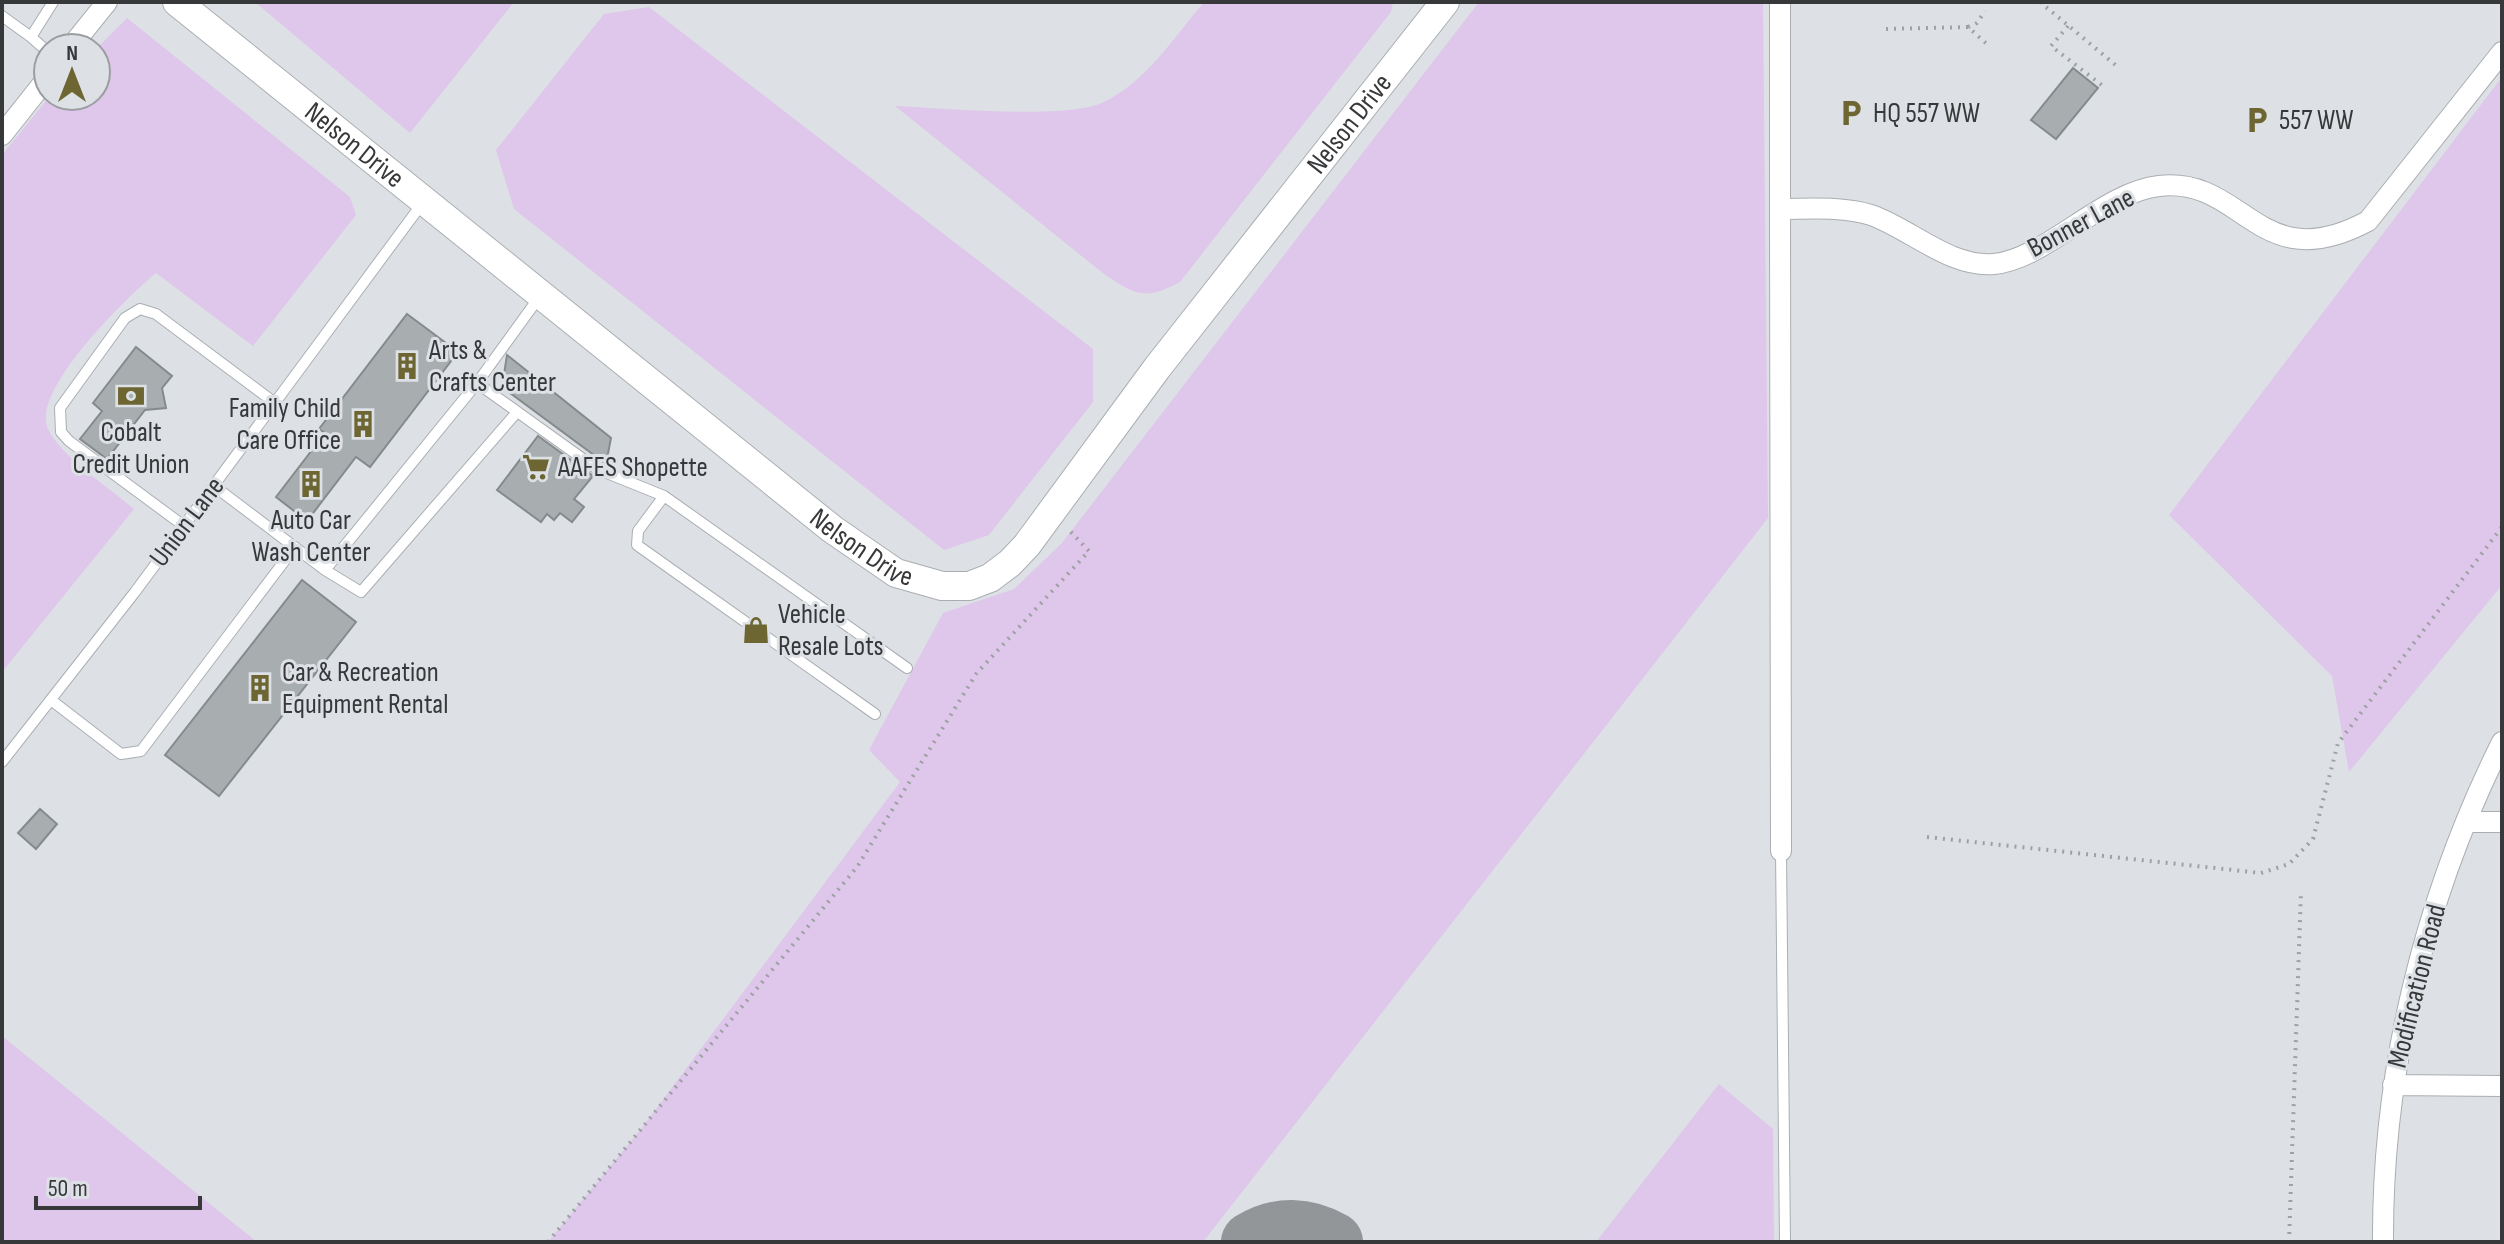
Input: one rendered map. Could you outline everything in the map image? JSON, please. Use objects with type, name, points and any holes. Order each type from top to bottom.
[{"type":"street","points":[[83,32],[107,2]]},
{"type":"street","name":"Nelson Drive","points":[[177,2],[832,529],[896,573],[942,586],[969,586],[990,578],[1027,545],[1157,368],[1436,5]]},
{"type":"street","points":[[1780,2],[1781,851]]},
{"type":"street","name":"Bonner Lane","points":[[1780,209],[1829,209],[1868,214],[1943,252],[1969,262],[1995,264],[2017,257],[2131,193],[2160,186],[2184,187],[2211,195],[2274,235],[2300,240],[2341,236],[2368,221],[2502,52]]},
{"type":"street","points":[[2,135],[32,97]]},
{"type":"street","name":"Modification Road","points":[[2383,1242],[2393,1085],[2427,936],[2467,822],[2502,742]]},
{"type":"street","points":[[2467,822],[2502,822]]},
{"type":"street","points":[[2393,1085],[2502,1086]]},
{"type":"lane","points":[[2,16],[31,37],[53,2]]},
{"type":"lane","name":"Union Lane","points":[[2,762],[184,526],[424,200]]},
{"type":"lane","points":[[325,570],[477,383],[541,294]]},
{"type":"lane","points":[[184,526],[61,432],[60,408],[125,318],[140,309],[156,314],[275,403]]},
{"type":"lane","points":[[477,383],[597,469],[664,496],[907,668]]},
{"type":"lane","points":[[214,486],[325,570],[356,591],[365,590],[517,412]]},
{"type":"lane","points":[[664,496],[638,531],[637,545],[875,714]]},
{"type":"lane","points":[[51,700],[121,754],[141,751],[295,547]]},
{"type":"lane","points":[[1781,851],[1785,1242]]},
{"type":"path","points":[[2040,2],[2118,67]]},
{"type":"path","points":[[1886,29],[1968,27],[1977,23],[1985,11]]},
{"type":"path","points":[[2068,26],[2051,46],[2092,81],[2103,86]]},
{"type":"path","points":[[1968,27],[1989,46]]},
{"type":"path","points":[[548,1242],[857,867],[976,674],[1089,551],[1052,512]]},
{"type":"path","points":[[1927,837],[2261,873],[2289,864],[2313,839],[2338,743],[2502,527]]},
{"type":"path","points":[[2289,1242],[2301,891]]},
{"type":"shaded area","points":[[255,2],[514,2],[410,133]]},
{"type":"shaded area","points":[[1204,2],[1393,3],[1391,12],[1180,282],[1158,292],[1132,291],[1104,274],[895,106],[1034,112],[1087,107],[1104,102],[1147,70]]},
{"type":"shaded area","points":[[1479,2],[1763,2],[1768,518],[1203,1242],[548,1242],[641,1129],[900,782],[869,750],[943,613],[1014,589],[1062,543]]},
{"type":"shaded area","points":[[649,7],[1093,349],[1093,402],[989,535],[944,550],[514,209],[496,150],[604,14]]},
{"type":"shaded area","points":[[127,18],[350,197],[356,215],[253,346],[156,273],[124,302],[84,346],[53,392],[46,412],[48,429],[54,440],[75,461],[134,509],[2,672],[2,155],[37,112],[112,112],[112,33]]},
{"type":"shaded area","points":[[2502,77],[2502,585],[2349,772],[2332,676],[2169,515]]},
{"type":"shaded area","points":[[2,1036],[257,1242],[2,1242]]},
{"type":"shaded area","points":[[1719,1084],[1773,1129],[1774,1242],[1596,1242]]},
{"type":"building","points":[[2073,68],[2098,88],[2056,139],[2031,120]]},
{"type":"building","points":[[407,314],[458,352],[370,467],[356,457],[307,521],[276,497],[325,433],[319,429]]},
{"type":"building","name":"Cobalt Credit Union","points":[[136,347],[172,376],[162,388],[166,408],[145,410],[107,459],[80,439],[102,411],[93,403]]},
{"type":"building","points":[[507,355],[611,438],[606,464],[502,387]]},
{"type":"building","name":"AAFES Shopette","points":[[538,436],[593,476],[574,499],[584,507],[572,522],[560,513],[554,520],[547,514],[541,522],[497,490]]},
{"type":"building","name":"Car & Recreation Equipment Rental","points":[[302,580],[356,622],[219,796],[165,755]]},
{"type":"building","points":[[40,809],[57,824],[36,849],[18,833]]},
{"type":"taxiway","points":[[1251,1242],[1272,1233],[1292,1230],[1313,1233],[1333,1242]]},
{"type":"place","name":"HQ 557 WW","points":[[1851,113]]},
{"type":"place","name":"557 WW","points":[[2257,120]]},
{"type":"place","name":"Arts & Crafts Center","points":[[407,366]]},
{"type":"place","name":"Cobalt Credit Union","points":[[131,396]]},
{"type":"place","name":"Family Child Care Office","points":[[363,424]]},
{"type":"place","name":"AAFES Shopette","points":[[536,467]]},
{"type":"place","name":"Auto Car Wash Center","points":[[311,484]]},
{"type":"place","name":"Vehicle Resale Lots","points":[[756,630]]},
{"type":"place","name":"Car & Recreation Equipment Rental","points":[[260,688]]}]
